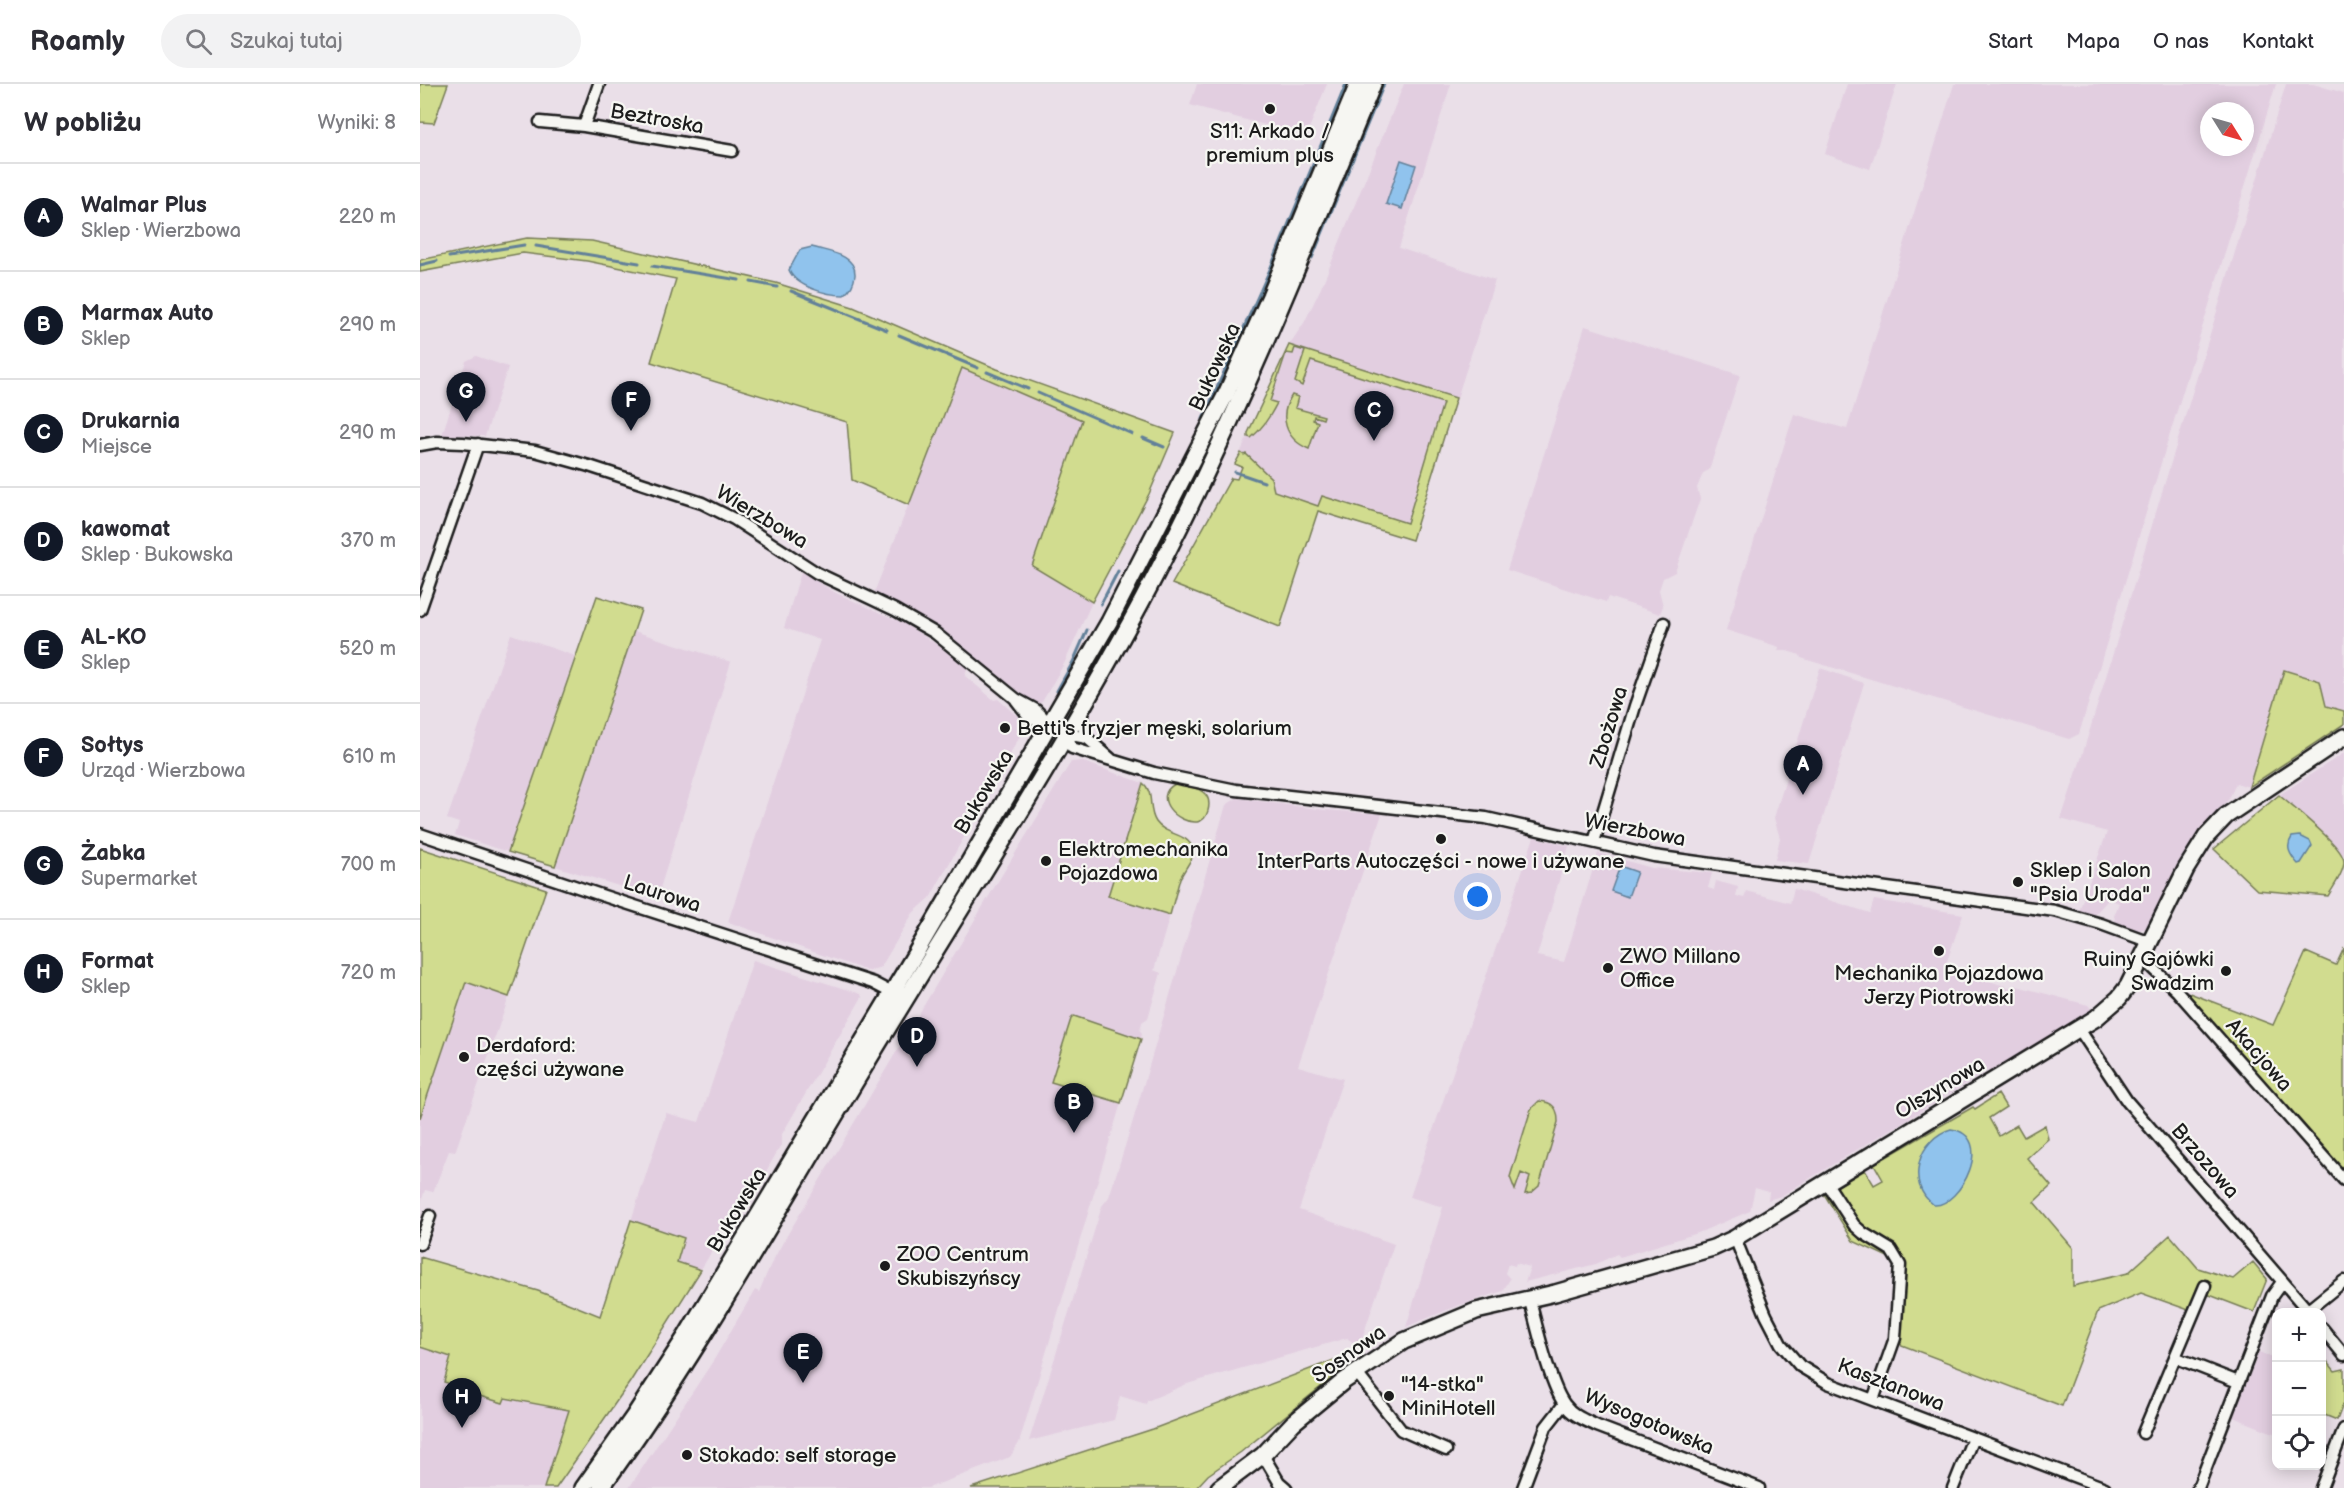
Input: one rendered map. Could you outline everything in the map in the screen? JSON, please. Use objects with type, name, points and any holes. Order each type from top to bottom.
[{"type":"main road","name":"Bukowska","points":[[583,1488],[686,1336],[892,993],[1109,622],[1215,419],[1270,296],[1358,84]]},
{"type":"main road","name":"Bukowska","points":[[601,1488],[696,1347],[1082,708],[1145,595],[1272,330],[1373,84]]},
{"type":"main road","name":"Olszynowa","points":[[1528,1298],[1555,1293],[1702,1251],[1735,1238],[2079,1029],[2119,998],[2142,960],[2186,868],[2206,837],[2231,811],[2344,736]]},
{"type":"main road","name":"Sosnowa","points":[[1219,1488],[1263,1455],[1293,1423],[1356,1372],[1404,1341],[1440,1324],[1476,1311],[1528,1298]]},
{"type":"street","points":[[584,126],[599,84]]},
{"type":"street","name":"Beztroska","points":[[540,122],[584,126],[732,151]]},
{"type":"street","name":"Wierzbowa","points":[[420,445],[437,442],[515,448],[571,461],[671,492],[713,508],[817,573],[895,610],[935,633],[1016,699],[1030,718],[1050,724],[1066,734],[1087,738],[1112,760]]},
{"type":"street","points":[[420,610],[478,444]]},
{"type":"street","name":"Zbożowa","points":[[1594,842],[1635,706],[1664,623]]},
{"type":"street","points":[[1082,708],[1081,720],[1087,738]]},
{"type":"street","name":"Wierzbowa","points":[[1066,734],[1072,748],[1154,773],[1236,790],[1486,818],[1654,856],[2055,911],[2101,924],[2150,942]]},
{"type":"street","name":"Laurowa","points":[[420,834],[873,983],[892,993]]},
{"type":"street","name":"Akacjowa","points":[[2142,960],[2177,991],[2344,1180]]},
{"type":"street","name":"Brzozowa","points":[[2079,1029],[2127,1101],[2305,1308]]},
{"type":"street","points":[[1826,1182],[1854,1225],[1891,1250],[1900,1265],[1896,1338],[1873,1400]]},
{"type":"street","points":[[420,1244],[430,1216]]},
{"type":"street","name":"Kasztanowa","points":[[1735,1238],[1773,1330],[1800,1366],[1828,1383],[2105,1488]]},
{"type":"street","points":[[2313,1308],[2344,1281]]},
{"type":"street","points":[[2198,1488],[2273,1292],[2282,1282]]},
{"type":"street","points":[[2143,1433],[2205,1286]]},
{"type":"street","name":"Wysogotowska","points":[[1528,1298],[1551,1373],[1564,1404],[1578,1417],[1760,1488]]},
{"type":"street","points":[[2326,1333],[2344,1355]]},
{"type":"street","points":[[2176,1358],[2238,1382]]},
{"type":"street","points":[[1356,1372],[1401,1430],[1446,1450]]},
{"type":"street","points":[[1523,1488],[1546,1427],[1564,1404]]},
{"type":"street","points":[[2321,1488],[2344,1429]]},
{"type":"street","points":[[1953,1488],[1972,1438]]},
{"type":"street","points":[[1263,1455],[1279,1482],[1286,1488]]},
{"type":"shaded area","name":"S11: Arkado / premium plus","points":[[1197,84],[1327,84],[1306,136],[1190,105]]},
{"type":"shaded area","points":[[1404,84],[1451,84],[1399,248],[1495,280],[1416,526],[1322,496],[1318,507],[1237,478],[1242,467],[1237,460],[1289,345],[1304,323],[1321,288]]},
{"type":"shaded area","points":[[1847,84],[1897,84],[1870,169],[1825,154]]},
{"type":"shaded area","points":[[1954,84],[2276,84],[2079,734],[2069,739],[1801,658],[1800,655],[1787,651],[1778,651],[1779,647],[1726,630],[1794,414],[1847,429]]},
{"type":"shaded area","points":[[2286,84],[2313,84],[2344,93],[2344,724],[2249,787],[2236,783],[2229,799],[2190,845],[2152,919],[2144,929],[2137,930],[2116,922],[2114,916],[2119,903],[2109,899],[2094,915],[2079,911],[2107,832],[2061,819]]},
{"type":"shaded area","points":[[1585,326],[1740,375],[1709,470],[1703,473],[1697,488],[1700,499],[1675,572],[1663,578],[1659,590],[1663,606],[1660,614],[1608,597],[1606,602],[1507,570]]},
{"type":"shaded area","points":[[476,356],[508,367],[485,436],[442,435],[466,361]]},
{"type":"shaded area","points":[[962,368],[1082,420],[1032,566],[1092,602],[1065,662],[1042,702],[1035,704],[931,623],[874,593]]},
{"type":"shaded area","points":[[801,572],[836,593],[905,624],[936,644],[967,668],[965,676],[994,700],[998,699],[1027,725],[974,814],[964,837],[930,898],[913,913],[881,967],[868,971],[728,922],[820,640],[784,628]]},
{"type":"shaded area","points":[[634,631],[731,662],[657,898],[555,866]]},
{"type":"shaded area","points":[[511,634],[575,656],[508,852],[455,835],[459,823],[447,819]]},
{"type":"shaded area","points":[[1820,668],[1864,683],[1809,864],[1775,860],[1780,838],[1774,818]]},
{"type":"shaded area","points":[[2344,753],[2344,856],[2279,795]]},
{"type":"shaded area","points":[[1081,761],[1143,783],[1109,896],[1170,915],[1154,970],[1161,973],[1148,1018],[1142,1022],[1141,1039],[1074,1016],[1051,1082],[1121,1103],[1019,1443],[1010,1457],[928,1488],[629,1488],[715,1358],[755,1290],[759,1292],[782,1244],[1071,762]]},
{"type":"shaded area","points":[[1237,798],[1325,810],[1382,814],[1298,1066],[1343,1079],[1299,1210],[1394,1244],[1359,1347],[1347,1338],[1187,1384],[1147,1401],[1146,1404],[1120,1396],[1114,1420],[1029,1441],[1102,1206],[1109,1197],[1132,1124],[1226,805]]},
{"type":"shaded area","points":[[1534,837],[1569,846],[1537,956],[1564,962],[1598,853],[1652,868],[1712,873],[1708,888],[1714,890],[1716,881],[1738,887],[1736,896],[1744,898],[1747,891],[1790,903],[1794,889],[1870,913],[1874,900],[1963,914],[1945,967],[2011,988],[2013,985],[2088,1005],[2092,1010],[2083,1018],[1992,1073],[1987,1071],[1781,1196],[1768,1200],[1769,1192],[1755,1188],[1750,1211],[1698,1233],[1620,1257],[1617,1254],[1596,1264],[1525,1282],[1530,1267],[1516,1263],[1515,1266],[1508,1264],[1505,1273],[1510,1279],[1503,1291],[1457,1306],[1406,1327],[1443,1207],[1410,1197]]},
{"type":"shaded area","points":[[753,960],[861,994],[862,997],[782,1134],[781,1145],[734,1228],[730,1227],[719,1235],[714,1248],[662,1333],[556,1488],[420,1488],[420,1347],[451,1357],[462,1387],[504,1403],[505,1398],[581,1375],[666,1113],[699,1122]]},
{"type":"shaded area","name":"Derdaford: części używane","points":[[466,982],[509,997],[455,1152],[449,1151],[433,1192],[425,1190],[420,1205],[420,1118]]},
{"type":"shaded area","points":[[2259,1352],[2272,1357],[2272,1432],[2233,1417]]},
{"type":"green space","points":[[420,84],[448,84],[434,123],[420,122]]},
{"type":"green space","points":[[527,238],[592,241],[776,283],[853,307],[997,369],[1175,433],[1149,494],[1092,602],[1032,566],[1082,420],[962,368],[909,505],[852,480],[847,422],[651,362],[676,279],[587,261],[523,253],[420,272],[420,260]]},
{"type":"green space","points":[[1289,345],[1456,398],[1412,540],[1318,511],[1280,627],[1172,584],[1231,478],[1237,479],[1242,467],[1235,464],[1241,453],[1246,454],[1271,478],[1274,491],[1318,506],[1322,496],[1407,523],[1443,403],[1311,361],[1302,386],[1295,382],[1305,351],[1295,348],[1293,354],[1286,353],[1270,401],[1277,403],[1266,422],[1251,438],[1248,437]]},
{"type":"green space","points":[[1292,395],[1298,397],[1295,408],[1324,416],[1323,419],[1314,416],[1313,420],[1318,422],[1309,449],[1294,439],[1286,426],[1285,411]]},
{"type":"green space","points":[[597,596],[641,610],[555,866],[508,852]]},
{"type":"green space","points":[[2284,670],[2320,681],[2326,706],[2344,711],[2344,724],[2249,787]]},
{"type":"green space","points":[[1143,783],[1149,791],[1153,817],[1156,822],[1165,830],[1186,840],[1193,849],[1192,858],[1180,878],[1170,915],[1108,896]]},
{"type":"green space","points":[[1175,784],[1196,789],[1206,795],[1209,802],[1208,811],[1201,821],[1182,819],[1170,809],[1166,796],[1168,789]]},
{"type":"green space","points":[[2279,795],[2327,837],[2342,855],[2344,862],[2342,871],[2328,896],[2257,890],[2214,849]]},
{"type":"green space","points":[[420,848],[546,889],[509,997],[466,982],[420,1118]]},
{"type":"green space","points":[[2344,948],[2344,1172],[2179,989],[2273,1025],[2306,952],[2336,965]]},
{"type":"green space","points":[[1074,1016],[1141,1039],[1121,1103],[1051,1082],[1071,1019]]},
{"type":"green space","points":[[1998,1094],[2006,1107],[1989,1118],[1999,1136],[2017,1125],[2024,1137],[2045,1125],[2048,1139],[2027,1158],[2051,1186],[2034,1202],[2073,1248],[2073,1286],[2128,1273],[2170,1235],[2198,1268],[2233,1279],[2253,1262],[2267,1279],[2254,1312],[2207,1294],[2200,1314],[2141,1293],[2098,1311],[2062,1406],[1899,1344],[1903,1264],[1853,1241],[1824,1194],[1865,1170],[1874,1185],[1883,1180],[1874,1164]]},
{"type":"green space","points":[[1539,1101],[1554,1107],[1558,1122],[1539,1186],[1531,1193],[1525,1194],[1530,1177],[1521,1173],[1515,1190],[1510,1177],[1531,1109]]},
{"type":"green space","points":[[631,1220],[684,1238],[677,1262],[701,1270],[630,1382],[556,1488],[544,1488],[569,1410],[505,1398],[503,1403],[466,1392],[462,1387],[444,1382],[451,1357],[420,1347],[420,1257],[538,1291],[600,1316]]},
{"type":"green space","points":[[1334,1360],[1339,1372],[1241,1452],[1208,1475],[1196,1488],[971,1488],[1153,1429]]},
{"type":"green space","points":[[2326,1360],[2335,1371],[2344,1369],[2344,1402],[2337,1420],[2326,1416]]},
{"type":"water","points":[[1401,160],[1416,165],[1402,209],[1386,204]]},
{"type":"water","points":[[812,247],[840,255],[851,262],[855,278],[849,291],[844,295],[813,289],[798,281],[789,270],[800,250]]},
{"type":"water","points":[[2300,836],[2310,841],[2312,846],[2298,864],[2291,854],[2289,844],[2292,837]]},
{"type":"water","points":[[1620,866],[1637,872],[1628,897],[1611,891]]},
{"type":"water","points":[[1951,1129],[1965,1134],[1971,1144],[1973,1157],[1963,1184],[1944,1203],[1934,1205],[1925,1196],[1920,1186],[1919,1163],[1931,1142],[1940,1134]]},
{"type":"waterway","points":[[1203,419],[1271,267],[1346,84]]},
{"type":"waterway","points":[[1312,258],[1384,84]]},
{"type":"waterway","points":[[449,257],[524,245]]},
{"type":"waterway","points":[[536,246],[639,263]]},
{"type":"waterway","points":[[420,265],[437,261]]},
{"type":"waterway","points":[[652,266],[739,280]]},
{"type":"waterway","points":[[751,282],[777,287]]},
{"type":"waterway","points":[[791,291],[887,330]]},
{"type":"waterway","points":[[899,335],[978,368]]},
{"type":"waterway","points":[[987,372],[1028,389]]},
{"type":"waterway","points":[[1038,393],[1132,434]]},
{"type":"waterway","points":[[1143,438],[1164,447]]},
{"type":"waterway","points":[[1235,472],[1264,482]]},
{"type":"waterway","points":[[1101,604],[1118,571]]},
{"type":"waterway","points":[[1057,691],[1087,630]]},
{"type":"place","name":"S11: Arkado / premium plus","points":[[1270,109]]},
{"type":"place","name":"Żabka","points":[[466,422]]},
{"type":"place","name":"Sołtys","points":[[631,431]]},
{"type":"place","name":"Drukarnia","points":[[1374,441]]},
{"type":"place","name":"Betti's fryzjer męski, solarium","points":[[1005,728]]},
{"type":"place","name":"Walmar Plus","points":[[1803,795]]},
{"type":"place","name":"InterParts Autoczęści - nowe i używane","points":[[1441,839]]},
{"type":"place","name":"Elektromechanika Pojazdowa","points":[[1046,861]]},
{"type":"place","name":"Sklep i Salon \"Psia Uroda\"","points":[[2018,882]]},
{"type":"place","name":"Mechanika Pojazdowa Jerzy Piotrowski","points":[[1939,951]]},
{"type":"place","name":"ZWO Millano Office","points":[[1608,968]]},
{"type":"place","name":"Ruiny Gajówki Swadzim","points":[[2226,971]]},
{"type":"place","name":"Derdaford: części używane","points":[[464,1057]]},
{"type":"place","name":"kawomat","points":[[917,1067]]},
{"type":"place","name":"Marmax Auto","points":[[1074,1133]]},
{"type":"place","name":"ZOO Centrum Skubiszyńscy","points":[[885,1266]]},
{"type":"place","name":"AL-KO","points":[[803,1383]]},
{"type":"place","name":"\"14-stka\" MiniHotell","points":[[1389,1396]]},
{"type":"place","name":"Format","points":[[462,1428]]},
{"type":"place","name":"Stokado: self storage","points":[[687,1455]]}]
